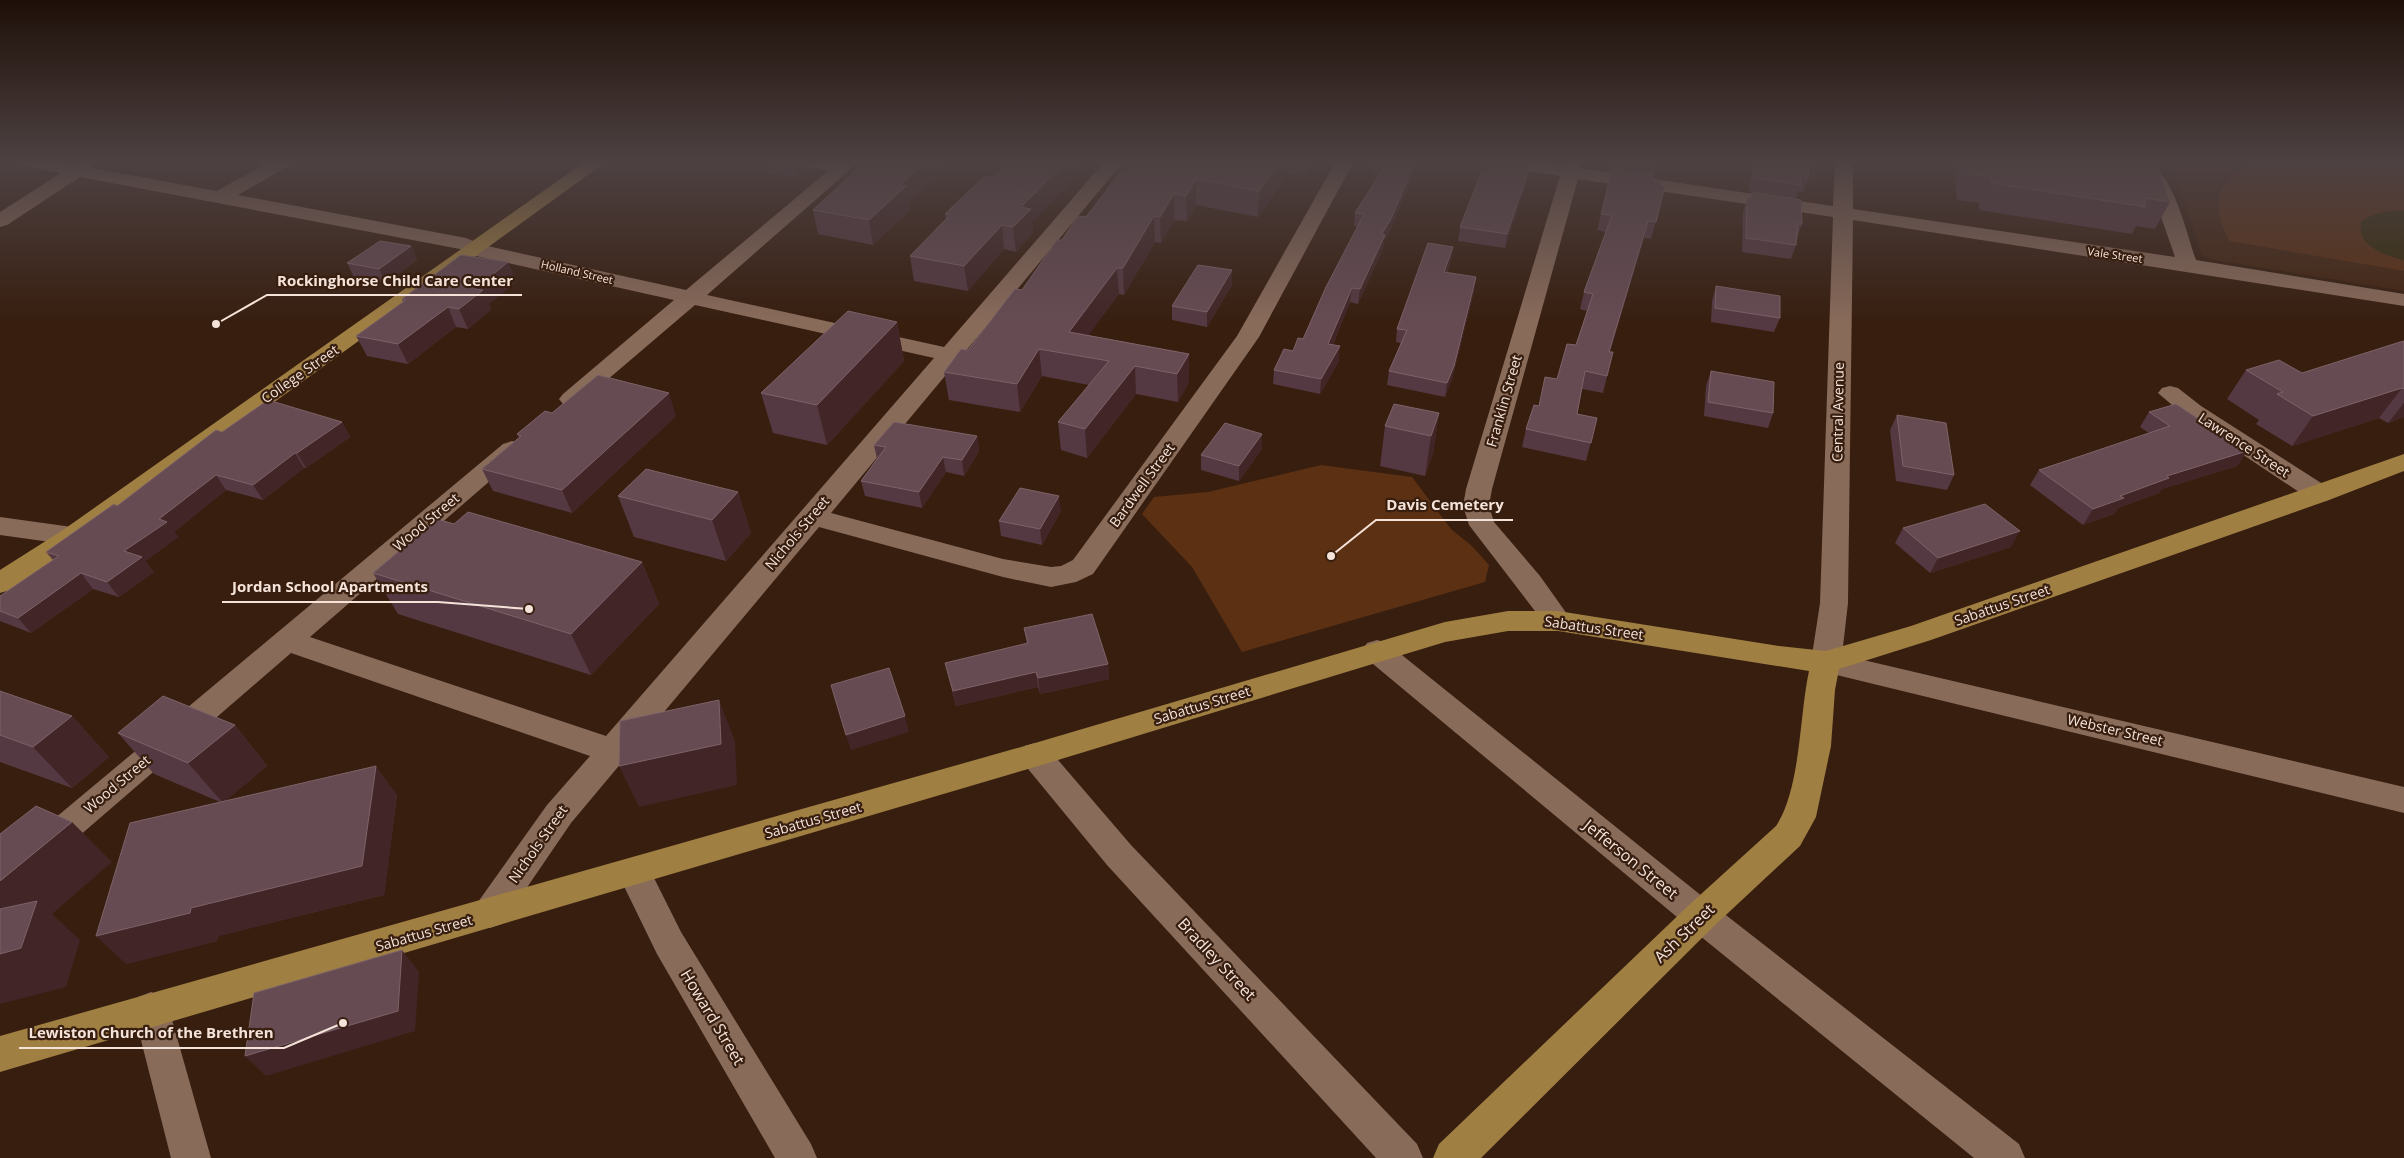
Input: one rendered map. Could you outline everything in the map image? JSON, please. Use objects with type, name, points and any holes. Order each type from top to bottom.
[{"type":"main road","name":"College Street","points":[[0,584],[72,536],[524,215]]},
{"type":"main road","name":"Sabattus Street","points":[[0,1054],[1035,755],[1445,632],[1508,621],[1558,621],[1779,657],[1826,662],[1921,633],[2320,494],[2404,462]]},
{"type":"main road","name":"Ash Street","points":[[1453,1158],[1701,916],[1788,836],[1800,817],[1815,746],[1820,690],[1826,662]]},
{"type":"street","name":"Holland Street","points":[[310,215],[466,244],[476,250],[950,355]]},
{"type":"street","points":[[553,414],[788,215]]},
{"type":"street","name":"Nichols Street","points":[[490,914],[558,814],[1069,215]]},
{"type":"street","name":"Bardwell Street","points":[[812,516],[1003,568],[1051,577],[1076,572],[1089,559],[1248,337],[1315,215]]},
{"type":"street","name":"Franklin Street","points":[[1558,215],[1478,489],[1476,506],[1482,525],[1525,576],[1558,621]]},
{"type":"street","name":"Central Avenue","points":[[1826,662],[1834,602],[1843,215]]},
{"type":"street","name":"Vale Street","points":[[1850,215],[2404,300]]},
{"type":"street","points":[[2170,215],[2188,266]]},
{"type":"street","name":"Lawrence Street","points":[[2170,393],[2193,411],[2320,494]]},
{"type":"street","name":"Wood Street","points":[[0,884],[530,434]]},
{"type":"street","points":[[0,526],[72,536]]},
{"type":"street","points":[[286,640],[612,750]]},
{"type":"street","name":"Jefferson Street","points":[[1377,651],[1701,916],[2005,1158]]},
{"type":"street","name":"Webster Street","points":[[1826,662],[2404,800]]},
{"type":"street","name":"Bradley Street","points":[[1035,755],[1119,855],[1403,1158]]},
{"type":"street","name":"Howard Street","points":[[634,872],[669,944],[797,1158]]},
{"type":"street","points":[[151,1009],[191,1158]]},
{"type":"shaded area","points":[[2188,215],[2404,215],[2404,291],[2214,260],[2201,253]]},
{"type":"shaded area","points":[[2220,215],[2404,215],[2404,271],[2229,241]]},
{"type":"shaded area","points":[[1321,465],[1412,477],[1451,529],[1473,547],[1489,565],[1485,582],[1242,652],[1192,567],[1142,514],[1154,497],[1208,492]]},
{"type":"sand","points":[[2372,215],[2404,215],[2404,260],[2388,256],[2367,243],[2361,229],[2362,221]]},
{"type":"building","points":[[841,215],[874,215],[869,220]]},
{"type":"building","points":[[950,215],[1025,215],[1013,227],[1002,225],[964,266],[910,256]]},
{"type":"building","points":[[1087,215],[1161,215],[1160,217],[1154,216],[1123,268],[1117,268],[1069,332],[1189,354],[1177,374],[1135,366],[1085,429],[1058,422],[1109,361],[1039,349],[1017,384],[944,372],[961,349],[968,350],[1015,289],[1022,290],[1057,240],[1062,240],[1078,216],[1086,217]]},
{"type":"building","points":[[1363,215],[1393,215],[1382,234],[1385,235],[1360,289],[1352,288],[1328,344],[1340,346],[1321,379],[1274,370],[1284,349],[1293,351],[1298,338],[1303,339],[1326,287]]},
{"type":"building","points":[[1465,215],[1514,215],[1507,234],[1460,227]]},
{"type":"building","points":[[1612,215],[1658,215],[1656,222],[1648,221],[1609,352],[1613,352],[1607,376],[1585,371],[1577,414],[1597,418],[1591,443],[1526,429],[1534,405],[1539,406],[1545,377],[1557,379],[1567,344],[1576,345],[1593,294],[1584,292]]},
{"type":"building","points":[[1747,215],[1802,215],[1802,224],[1798,224],[1796,245],[1746,238]]},
{"type":"building","points":[[380,241],[411,246],[379,269],[347,263]]},
{"type":"building","points":[[1428,243],[1453,247],[1444,272],[1476,277],[1454,366],[1447,383],[1389,371],[1407,330],[1397,329]]},
{"type":"building","points":[[461,255],[508,262],[475,289],[483,290],[459,309],[448,307],[398,344],[356,336],[406,300],[402,299]]},
{"type":"building","points":[[1198,265],[1232,270],[1207,312],[1172,306]]},
{"type":"building","points":[[1716,286],[1780,296],[1780,318],[1715,308]]},
{"type":"building","points":[[848,311],[897,322],[817,405],[761,393]]},
{"type":"building","points":[[2404,341],[2404,389],[2402,388],[2313,416],[2277,394],[2283,392],[2246,370],[2279,360],[2302,373]]},
{"type":"building","points":[[1711,371],[1774,382],[1773,413],[1708,402]]},
{"type":"building","points":[[598,375],[669,393],[562,490],[482,469],[521,436],[517,434],[545,411],[552,413]]},
{"type":"building","points":[[268,400],[342,422],[295,453],[253,485],[216,475],[159,519],[167,522],[124,551],[142,557],[107,582],[81,573],[18,618],[0,611],[0,596],[59,556],[46,552],[114,504],[117,506],[216,430],[222,432]]},
{"type":"building","points":[[1394,404],[1439,413],[1431,436],[1385,426]]},
{"type":"building","points":[[2176,404],[2247,451],[2167,476],[2169,478],[2120,496],[2124,498],[2093,509],[2039,470],[2170,426],[2149,412]]},
{"type":"building","points":[[1897,415],[1946,423],[1954,475],[1903,466]]},
{"type":"building","points":[[894,422],[977,436],[962,460],[943,457],[919,492],[861,481],[886,447],[874,445]]},
{"type":"building","points":[[1225,423],[1262,434],[1239,466],[1201,455]]},
{"type":"building","points":[[646,469],[738,492],[712,520],[618,496]]},
{"type":"building","points":[[1020,488],[1059,496],[1040,529],[999,521]]},
{"type":"building","points":[[1985,504],[2020,531],[1938,558],[1903,528]]},
{"type":"building","points":[[468,512],[642,562],[571,634],[373,573],[437,519],[454,524]]},
{"type":"building","points":[[1092,614],[1108,664],[1038,678],[1036,672],[953,691],[945,663],[1028,643],[1024,628]]},
{"type":"building","points":[[889,668],[905,716],[846,735],[831,685]]},
{"type":"building","points":[[0,691],[72,716],[33,747],[0,735]]},
{"type":"building","points":[[163,696],[235,725],[188,763],[118,733]]},
{"type":"building","points":[[719,700],[721,744],[619,766],[620,721]]},
{"type":"building","points":[[376,766],[362,866],[191,908],[190,913],[96,936],[130,823]]},
{"type":"building","points":[[36,806],[72,822],[0,881],[0,834]]},
{"type":"building","points":[[37,901],[21,948],[0,954],[0,909]]},
{"type":"building","points":[[402,950],[398,1011],[245,1056],[254,993]]},
{"type":"place","name":"Rockinghorse Child Care Center","points":[[216,324]]},
{"type":"place","name":"Davis Cemetery","points":[[1331,556]]},
{"type":"place","name":"Jordan School Apartments","points":[[529,609]]},
{"type":"place","name":"Lewiston Church of the Brethren","points":[[343,1023]]}]
